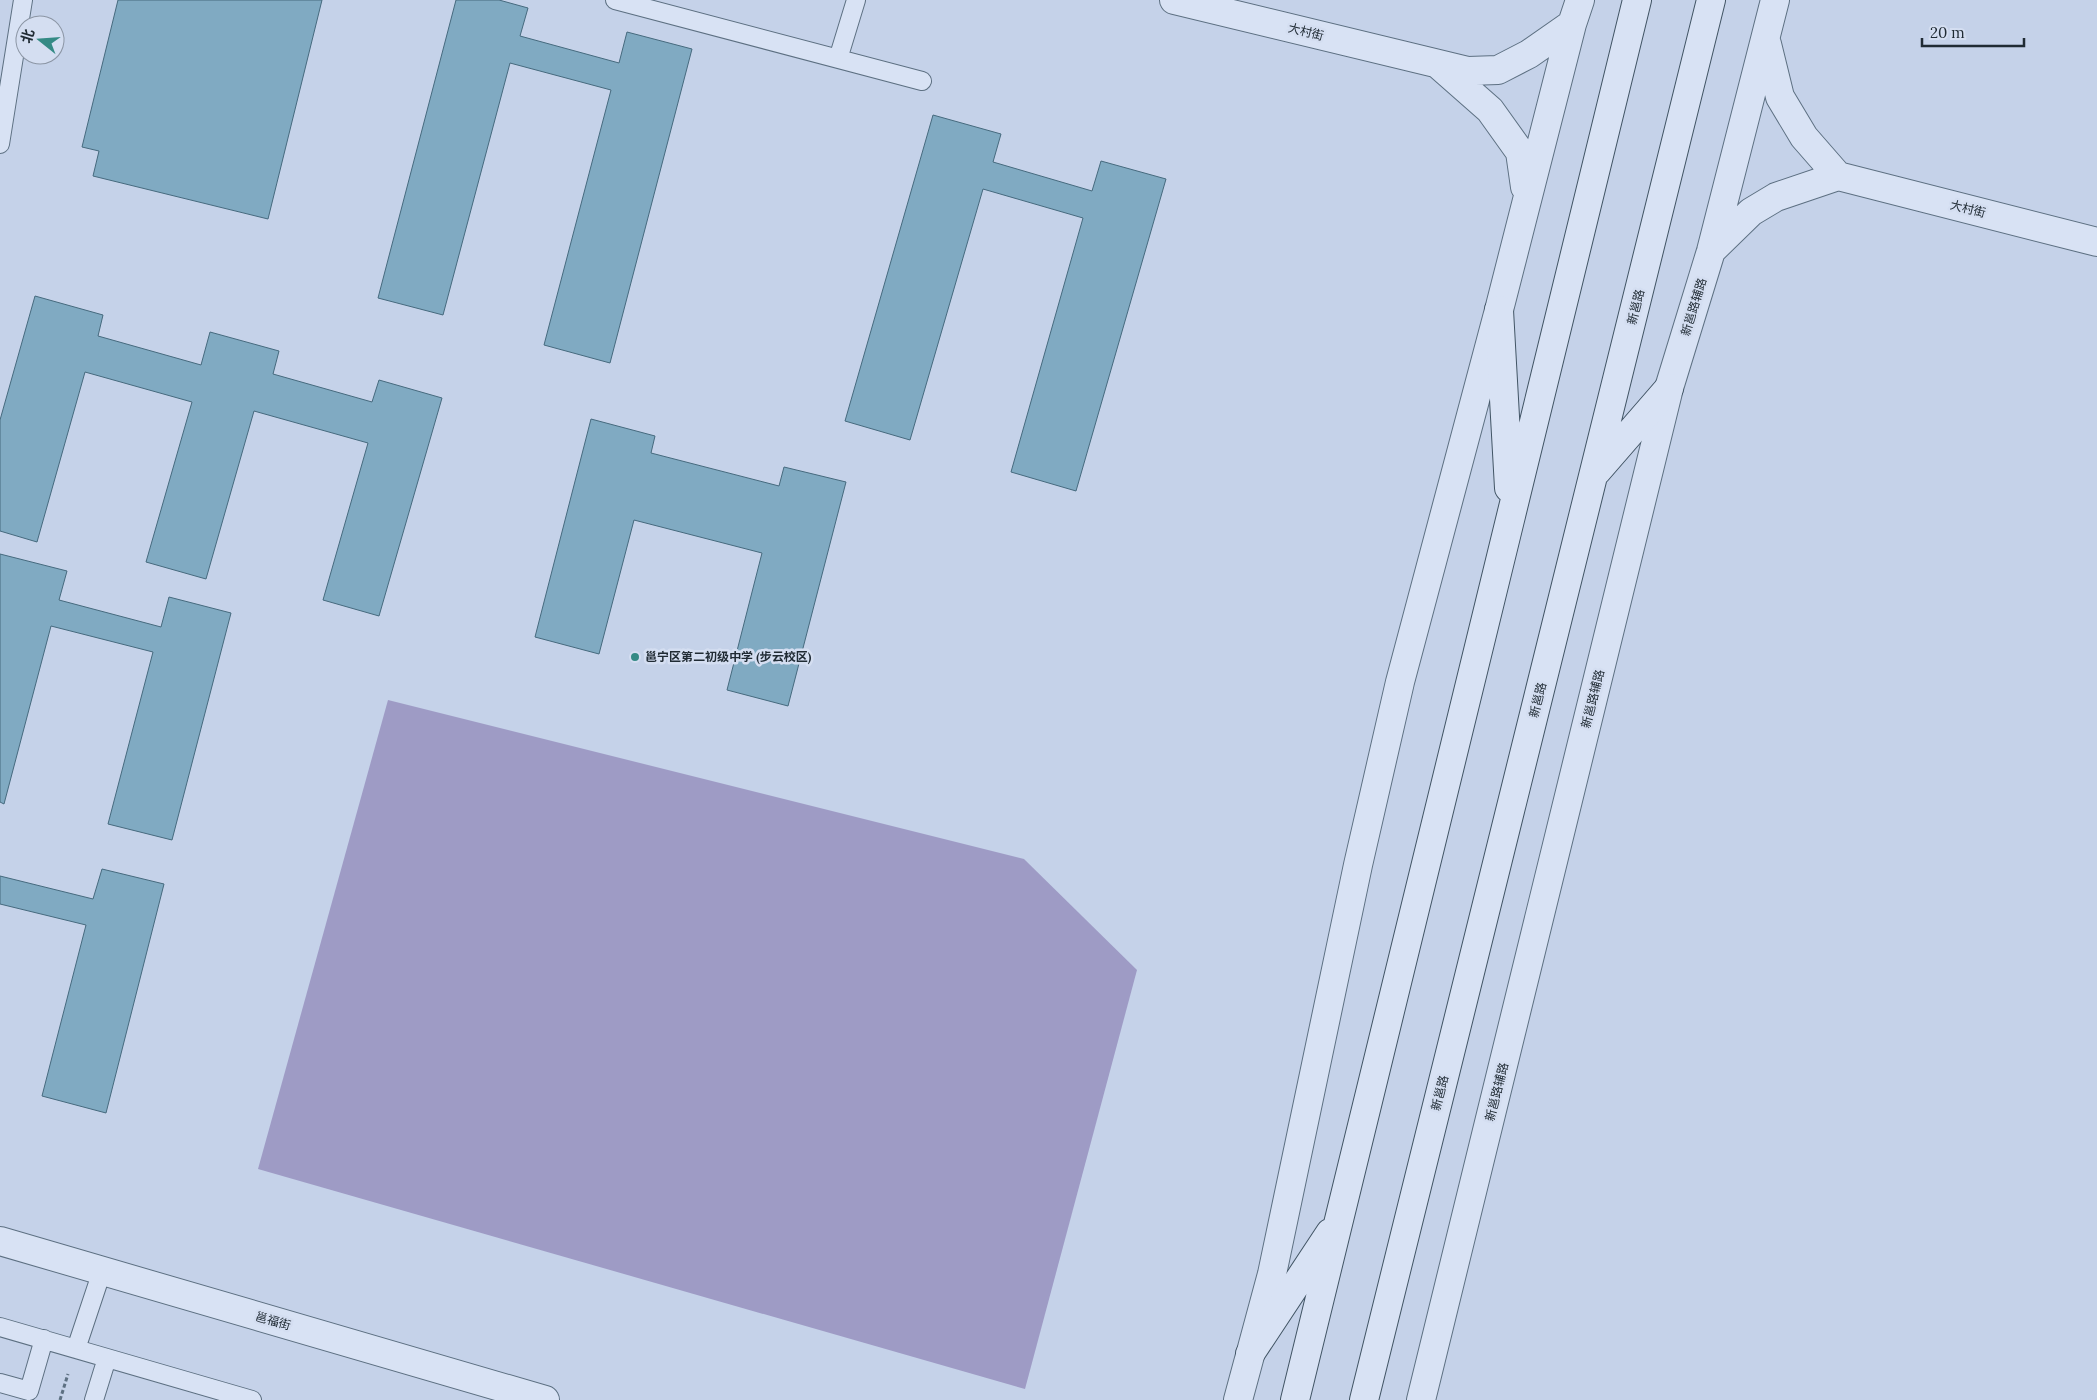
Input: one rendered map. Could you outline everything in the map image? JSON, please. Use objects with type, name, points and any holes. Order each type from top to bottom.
[{"type":"street","name":"大村街","points":[[1174,0],[1468,71],[1498,70],[1529,54],[1576,12]]},
{"type":"street","points":[[1294,1400],[1637,0]]},
{"type":"street","name":"新邕路","points":[[1364,1400],[1711,0]]},
{"type":"street","name":"新邕路辅路","points":[[1421,1400],[1669,388],[1711,251],[1775,0]]},
{"type":"street","points":[[1238,1400],[1272,1274],[1358,865],[1400,682],[1500,310],[1576,12]]},
{"type":"street","points":[[1711,251],[1751,212],[1776,197],[1838,176],[1804,137],[1780,97],[1766,40]]},
{"type":"street","name":"大村街","points":[[1438,65],[1490,110],[1520,152],[1527,199]]},
{"type":"street","name":"大村街","points":[[1838,176],[2097,242]]},
{"type":"street","points":[[1500,310],[1511,518]]},
{"type":"street","points":[[1595,474],[1669,388]]},
{"type":"street","points":[[1250,1354],[1340,1217]]},
{"type":"street","name":"邕福街","points":[[0,1242],[545,1400]]},
{"type":"lane","points":[[0,144],[23,0]]},
{"type":"lane","points":[[615,0],[922,80]]},
{"type":"lane","points":[[838,59],[856,0]]},
{"type":"lane","points":[[76,1349],[102,1271]]},
{"type":"lane","points":[[0,1327],[252,1400]]},
{"type":"lane","points":[[4,1390],[29,1391],[44,1339]]},
{"type":"lane","points":[[94,1400],[106,1358]]},
{"type":"shaded area","points":[[388,700],[1024,859],[1137,970],[1025,1389],[258,1169]]},
{"type":"building","points":[[118,0],[322,0],[268,219],[93,176],[99,151],[82,147]]},
{"type":"building","points":[[456,0],[499,0],[528,8],[520,36],[619,63],[627,32],[692,49],[610,363],[544,345],[611,90],[510,63],[443,315],[378,298]]},
{"type":"building","points":[[933,115],[1001,134],[993,162],[1092,191],[1101,161],[1166,179],[1076,491],[1011,472],[1083,218],[983,189],[910,440],[845,421]]},
{"type":"building","points":[[35,296],[103,315],[98,336],[201,365],[210,332],[279,351],[273,374],[372,402],[379,380],[442,398],[379,616],[323,600],[368,443],[254,411],[206,579],[146,562],[192,402],[85,372],[37,542],[0,531],[0,420]]},
{"type":"building","points":[[591,419],[655,436],[651,453],[779,486],[784,467],[846,482],[788,706],[727,690],[762,553],[634,520],[599,654],[535,637]]},
{"type":"building","points":[[0,554],[67,571],[59,600],[161,627],[169,597],[231,613],[172,840],[108,824],[153,652],[51,626],[4,804],[0,802]]},
{"type":"building","points":[[102,869],[164,884],[106,1113],[42,1096],[86,925],[0,904],[0,876],[93,899]]},
{"type":"place","name":"邕宁区第二初级中学 (步云校区)","points":[[635,657]]}]
